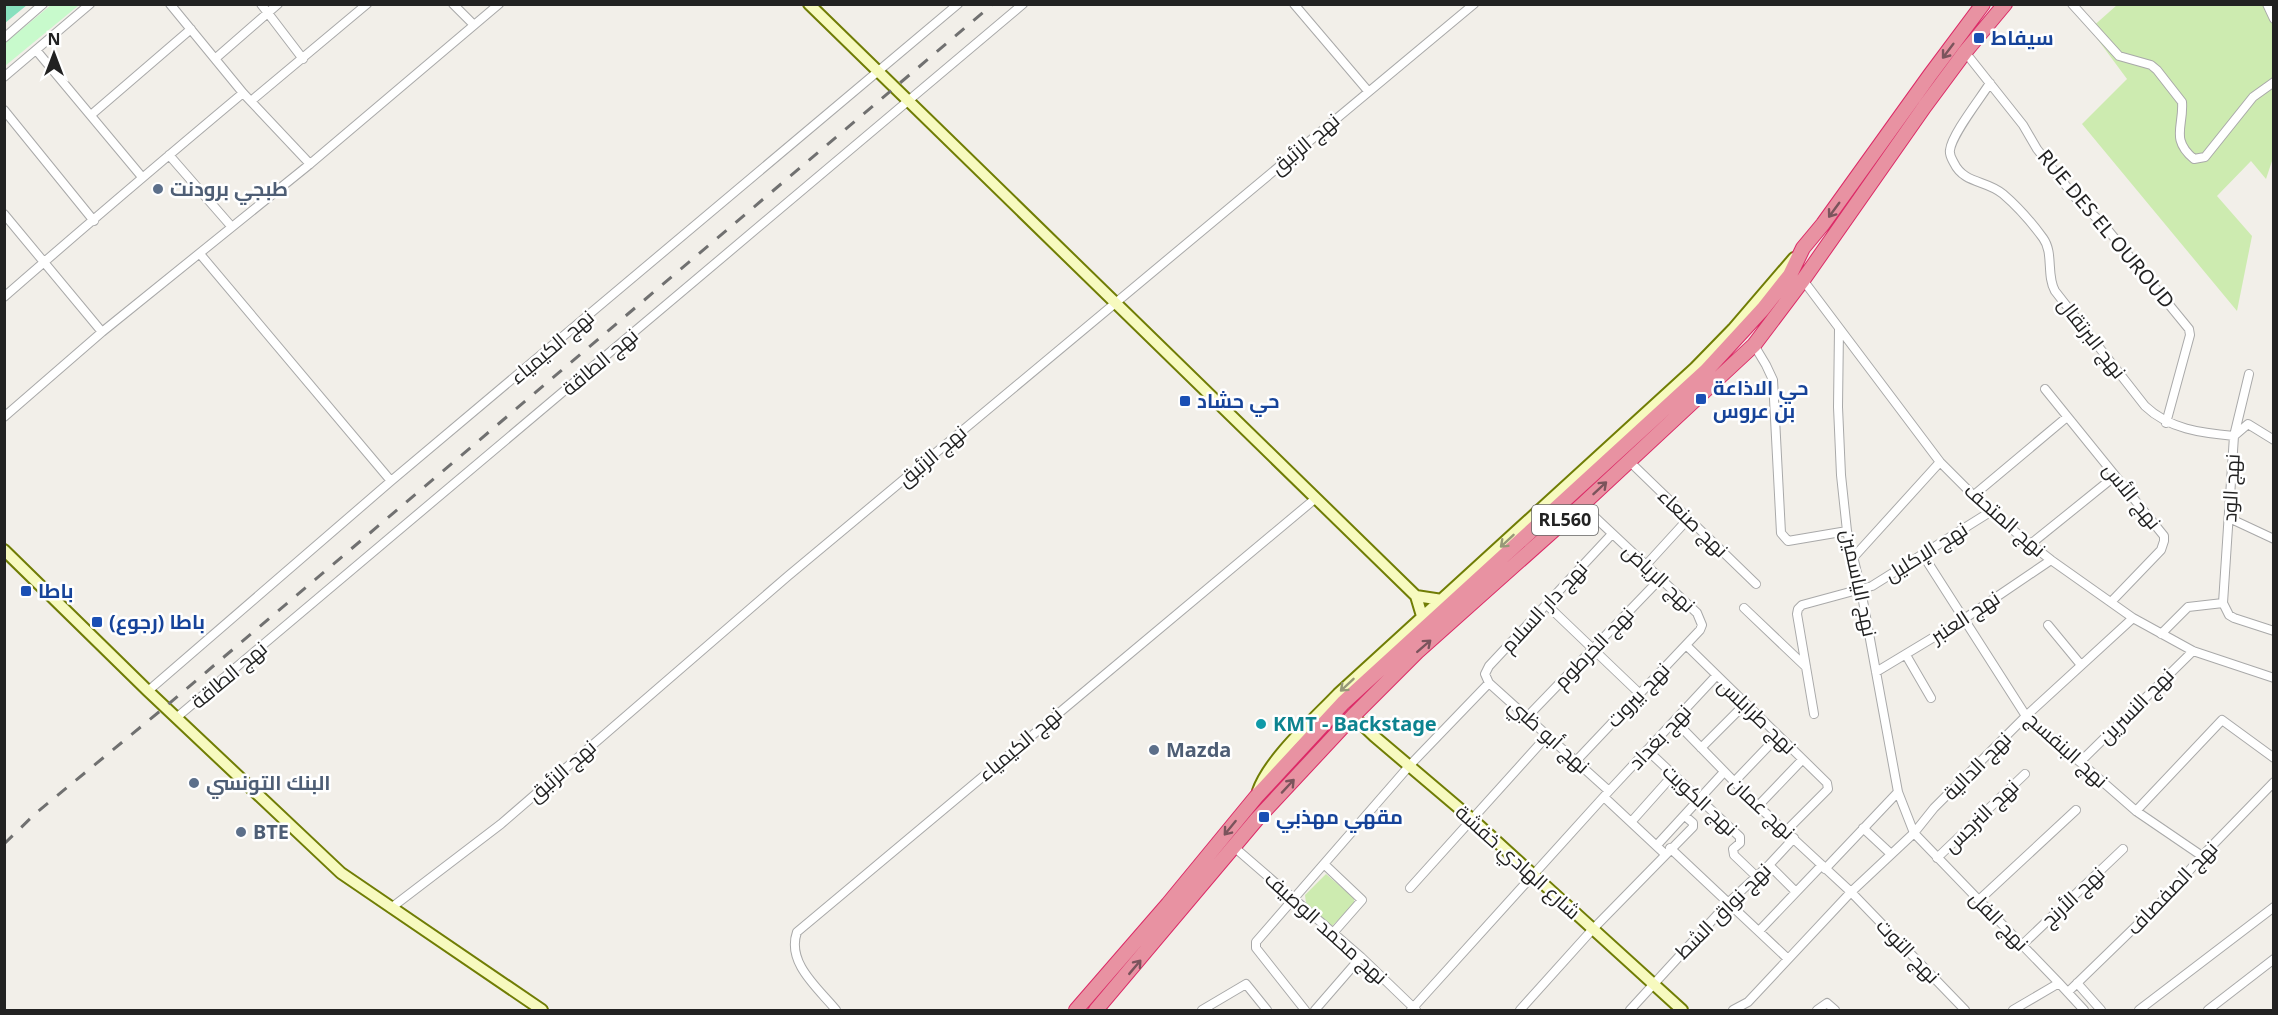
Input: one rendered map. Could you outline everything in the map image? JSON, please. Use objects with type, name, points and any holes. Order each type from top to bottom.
[{"type":"highway","name":"RL560","points":[[1076,1011],[1256,797],[1343,703],[1706,371],[1763,309],[1791,275],[1803,248],[1824,224],[1983,4]]},
{"type":"highway","name":"RL560","points":[[1096,1011],[1116,990],[1234,846],[1353,716],[1417,652],[1582,505],[1754,345],[1965,52],[2005,4]]},
{"type":"highway","points":[[1104,1011],[1116,990]]},
{"type":"highway","points":[[1070,1011],[1088,995]]},
{"type":"street","points":[[4,38],[43,4]]},
{"type":"street","points":[[4,77],[90,4]]},
{"type":"street","points":[[170,4],[243,93],[309,164]]},
{"type":"street","points":[[261,4],[303,59]]},
{"type":"street","points":[[216,58],[278,4]]},
{"type":"street","points":[[251,101],[367,4]]},
{"type":"street","points":[[453,4],[474,25]]},
{"type":"street","points":[[4,417],[102,332],[309,164],[499,4]]},
{"type":"street","points":[[809,4],[1416,596],[1422,616]]},
{"type":"street","name":"نهج الكيمياء","points":[[148,691],[392,481],[958,4]]},
{"type":"street","name":"نهج الطاقة","points":[[176,718],[1023,4]]},
{"type":"street","points":[[1294,4],[1368,92]]},
{"type":"street","name":"نهج الزئبق","points":[[391,908],[501,824],[789,576],[1113,303],[1474,4]]},
{"type":"street","points":[[2072,4],[2119,56],[2151,65],[2169,83],[2182,102],[2178,131],[2180,140],[2194,159],[2205,157],[2253,97],[2274,82]]},
{"type":"street","points":[[2267,4],[2274,19]]},
{"type":"street","points":[[91,115],[191,29]]},
{"type":"street","points":[[36,50],[142,177]]},
{"type":"street","name":"RUE DES EL OUROUD","points":[[1965,52],[2023,125],[2037,149],[2078,201],[2103,224],[2189,329],[2190,335],[2166,423]]},
{"type":"street","name":"نهج البرتقال","points":[[1990,83],[1954,138],[1950,156],[1958,171],[1965,177],[2003,194],[2040,235],[2047,245],[2055,291],[2145,406],[2166,423],[2212,434],[2234,436]]},
{"type":"street","points":[[4,297],[243,93]]},
{"type":"street","points":[[4,110],[94,221]]},
{"type":"street","points":[[169,155],[231,226]]},
{"type":"street","points":[[4,214],[102,332]]},
{"type":"street","points":[[1256,797],[1260,784],[1289,746],[1338,694],[1695,368],[1741,320],[1803,248]]},
{"type":"street","points":[[200,254],[392,481]]},
{"type":"street","name":"نهج المتحف","points":[[1803,280],[1941,462],[1990,512],[2051,560],[2133,618],[2193,651],[2274,678]]},
{"type":"street","name":"نهج الياسمين","points":[[1839,328],[1838,418],[1847,531],[1861,590],[1898,792],[1914,832]]},
{"type":"street","points":[[1754,345],[1773,380],[1781,533],[1788,541],[1847,531]]},
{"type":"street","name":"نهج الود","points":[[2223,603],[2234,436],[2249,374]]},
{"type":"street","name":"نهج الأس","points":[[2045,389],[2162,533],[2164,541],[2161,550],[2111,602]]},
{"type":"street","points":[[1974,495],[2067,417]]},
{"type":"street","points":[[2234,436],[2247,424],[2274,440]]},
{"type":"street","name":"نهج صنعاء","points":[[1629,461],[1756,584]]},
{"type":"street","points":[[1852,559],[1941,462]]},
{"type":"street","points":[[2032,543],[2115,476]]},
{"type":"street","name":"نهج الكيمياء","points":[[836,1011],[798,963],[794,940],[797,932],[1316,498]]},
{"type":"street","name":"نهج الرياض","points":[[1582,505],[1697,613],[1702,625],[1700,630]]},
{"type":"street","name":"نهج الإكليل","points":[[1806,668],[1797,614],[1802,605],[1872,586],[1990,512]]},
{"type":"street","points":[[2229,518],[2274,539]]},
{"type":"street","points":[[1646,565],[1688,519]]},
{"type":"street","name":"نهج دار السلام","points":[[1489,683],[1485,674],[1489,666],[1612,534]]},
{"type":"street","points":[[4,550],[176,718],[341,873],[542,1011]]},
{"type":"street","name":"نهج البنفسج","points":[[1923,555],[2026,716],[2037,728],[2136,811],[2202,856]]},
{"type":"street","name":"نهج العنبر","points":[[1876,672],[1964,619],[2051,560]]},
{"type":"street","name":"نهج الخرطوم","points":[[1527,717],[1660,579]]},
{"type":"street","points":[[1416,596],[1442,600]]},
{"type":"street","points":[[2161,634],[2188,608],[2223,603],[2229,615],[2234,618],[2274,631]]},
{"type":"street","points":[[1547,604],[1639,693]]},
{"type":"street","points":[[1744,608],[1806,668],[1814,714]]},
{"type":"street","name":"نهج الدالية","points":[[1733,1011],[1748,1002],[1851,892],[1914,832],[2026,716],[2133,618]]},
{"type":"street","points":[[2048,625],[2081,664]]},
{"type":"street","name":"نهج بيروت","points":[[1577,760],[1700,630]]},
{"type":"street","name":"نهج طرابلس","points":[[1687,646],[1828,786],[1828,789],[1786,831]]},
{"type":"street","name":"نهج النسرين","points":[[2080,762],[2193,651]]},
{"type":"street","points":[[1906,655],[1931,698]]},
{"type":"street","name":"نهج بغداد","points":[[1414,1010],[1532,875],[1716,676]]},
{"type":"street","points":[[1305,1011],[1256,948],[1256,942],[1410,765],[1489,683]]},
{"type":"street","name":"نهج أبو ظبي","points":[[1489,683],[1577,760],[1606,794],[1657,846],[1667,851],[1729,902],[1788,959]]},
{"type":"street","points":[[1701,748],[1744,704]]},
{"type":"street","name":"شارع الهادي خفشة","points":[[1353,716],[1473,820],[1682,1011]]},
{"type":"street","points":[[2136,811],[2220,722],[2225,720],[2274,758]]},
{"type":"street","name":"نهج عمان","points":[[1675,722],[1758,806],[1851,892]]},
{"type":"street","points":[[1410,888],[1547,736]]},
{"type":"street","points":[[1734,782],[1778,736]]},
{"type":"street","name":"نهج الكويت","points":[[1647,750],[1740,837],[1741,840],[1733,849],[1734,855],[1757,877]]},
{"type":"street","points":[[1758,806],[1802,760]]},
{"type":"street","points":[[1657,846],[1724,772]]},
{"type":"street","name":"نهج النرجس","points":[[1937,858],[2025,774]]},
{"type":"street","points":[[1632,821],[1673,776]]},
{"type":"street","name":"نهج الصفصاف","points":[[2068,992],[2167,896],[2202,856],[2274,782]]},
{"type":"street","points":[[1759,931],[1795,891],[1823,867],[1898,792]]},
{"type":"street","points":[[1979,900],[2076,810]]},
{"type":"street","points":[[1520,1011],[1592,930],[1693,826],[1693,823],[1684,816]]},
{"type":"street","points":[[1863,828],[1892,854]]},
{"type":"street","name":"نهج الفل","points":[[1914,832],[2060,982],[2084,1011]]},
{"type":"street","name":"نهج نواق الشط","points":[[1630,1011],[1729,902],[1757,877],[1794,838]]},
{"type":"street","name":"نهج محمد الوصيف","points":[[1234,846],[1361,957],[1414,1010]]},
{"type":"street","name":"نهج الأرنج","points":[[2022,945],[2123,849]]},
{"type":"street","points":[[1324,864],[1362,900],[1333,933]]},
{"type":"street","points":[[1769,865],[1795,891]]},
{"type":"street","name":"نهج التوت","points":[[1851,892],[1965,1011]]},
{"type":"street","points":[[2139,1011],[2274,907]]},
{"type":"street","points":[[1315,1011],[1361,957]]},
{"type":"street","points":[[2208,1011],[2274,959]]},
{"type":"street","points":[[2013,1011],[2060,982]]},
{"type":"street","points":[[2077,983],[2101,1011]]},
{"type":"street","points":[[1206,1010],[1246,984],[1268,1011]]},
{"type":"street","points":[[1817,1011],[1827,1003],[1835,1011]]},
{"type":"green space","points":[[5,4],[27,4],[27,5],[5,23]]},
{"type":"green space","points":[[51,5],[79,5],[5,66],[5,43]]},
{"type":"green space","points":[[2117,5],[2273,5],[2273,158],[2266,179],[2251,161],[2217,196],[2252,236],[2237,311],[2082,124],[2127,79],[2090,29]]},
{"type":"green space","points":[[1326,874],[1354,898],[1354,904],[1331,927],[1306,903],[1305,895]]},
{"type":"railway","points":[[4,844],[36,813],[165,707],[993,4]]},
{"type":"place","name":"سيفاط","points":[[1979,38]]},
{"type":"place","name":"طبجي برودنت","points":[[158,189]]},
{"type":"place","name":"حي الاذاعة بن عروس","points":[[1701,399]]},
{"type":"place","name":"حي حشاد","points":[[1185,401]]},
{"type":"place","name":"باطا","points":[[26,591]]},
{"type":"place","name":"باطا (رجوع)","points":[[97,622]]},
{"type":"place","name":"KMT - Backstage","points":[[1261,724]]},
{"type":"place","name":"Mazda","points":[[1154,750]]},
{"type":"place","name":"البنك التونسي","points":[[194,783]]},
{"type":"place","name":"مقهي مهذبي","points":[[1264,817]]},
{"type":"place","name":"BTE","points":[[241,832]]}]
